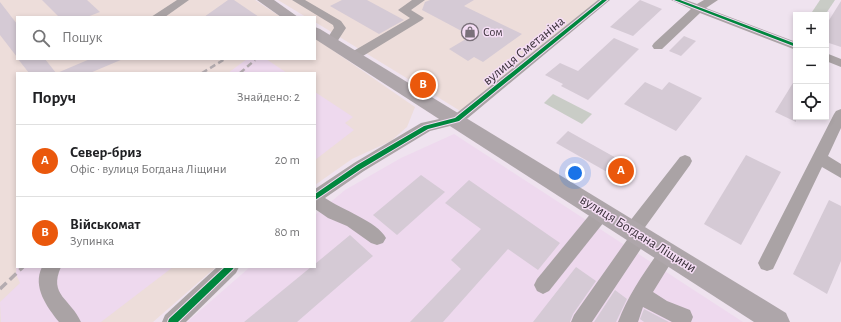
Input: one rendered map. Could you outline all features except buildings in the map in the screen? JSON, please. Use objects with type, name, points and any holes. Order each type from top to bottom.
[{"type":"main road","points":[[264,0],[289,16]]},
{"type":"main road","name":"вулиця Богдана Ліщини","points":[[316,33],[777,322]]},
{"type":"street","points":[[159,16],[184,0]]},
{"type":"street","points":[[297,0],[337,23],[340,28],[331,42]]},
{"type":"street","points":[[354,56],[418,18],[403,10],[420,0]]},
{"type":"street","name":"вулиця Сметаніна","points":[[457,120],[605,0]]},
{"type":"street","points":[[676,0],[793,45]]},
{"type":"street","points":[[658,46],[698,8],[713,0]]},
{"type":"street","points":[[307,6],[318,1]]},
{"type":"street","points":[[766,47],[774,37]]},
{"type":"street","points":[[829,58],[841,63]]},
{"type":"street","points":[[767,263],[841,114]]},
{"type":"street","points":[[316,198],[359,167],[426,127],[457,120]]},
{"type":"street","points":[[820,158],[841,172]]},
{"type":"street","points":[[581,322],[636,233],[685,161]]},
{"type":"street","points":[[316,200],[334,213],[353,221],[377,238]]},
{"type":"street","points":[[543,285],[602,212]]},
{"type":"street","points":[[628,322],[634,304],[668,253]]},
{"type":"street","points":[[51,268],[47,284],[59,306],[71,322]]},
{"type":"street","points":[[172,322],[229,268]]},
{"type":"street","points":[[640,294],[660,307],[684,317]]},
{"type":"shaded area","points":[[0,0],[255,0],[279,16],[16,16],[16,60],[316,60],[316,39],[415,107],[407,127],[391,141],[352,159],[316,184],[316,72],[16,72],[16,268],[215,268],[153,322],[0,322]]},
{"type":"shaded area","points":[[278,0],[600,0],[462,112],[316,23],[316,16],[304,16]]},
{"type":"shaded area","points":[[820,0],[835,0],[827,12],[812,12]]},
{"type":"shaded area","points":[[246,60],[268,60],[286,72],[229,72]]},
{"type":"shaded area","points":[[316,93],[353,117],[345,123],[354,130],[316,159]]},
{"type":"shaded area","points":[[553,94],[592,114],[582,124],[544,103]]},
{"type":"shaded area","points":[[454,134],[743,322],[187,322],[249,268],[316,268],[316,214],[345,190],[401,158]]},
{"type":"shaded area","points":[[16,268],[172,268],[101,322],[1,322],[0,302],[20,283],[16,274]]},
{"type":"railway","points":[[204,72],[223,60]]},
{"type":"railway","points":[[241,72],[255,60]]},
{"type":"railway","points":[[0,289],[22,268]]},
{"type":"cycle path","points":[[316,196],[359,167],[426,127],[457,120],[605,0]]},
{"type":"cycle path","points":[[676,0],[793,45]]},
{"type":"cycle path","points":[[172,322],[229,268]]},
{"type":"place","name":"Сом","points":[[470,32]]},
{"type":"place","name":"Військомат","points":[[423,85]]},
{"type":"place","name":"Север-бриз","points":[[621,171]]}]
